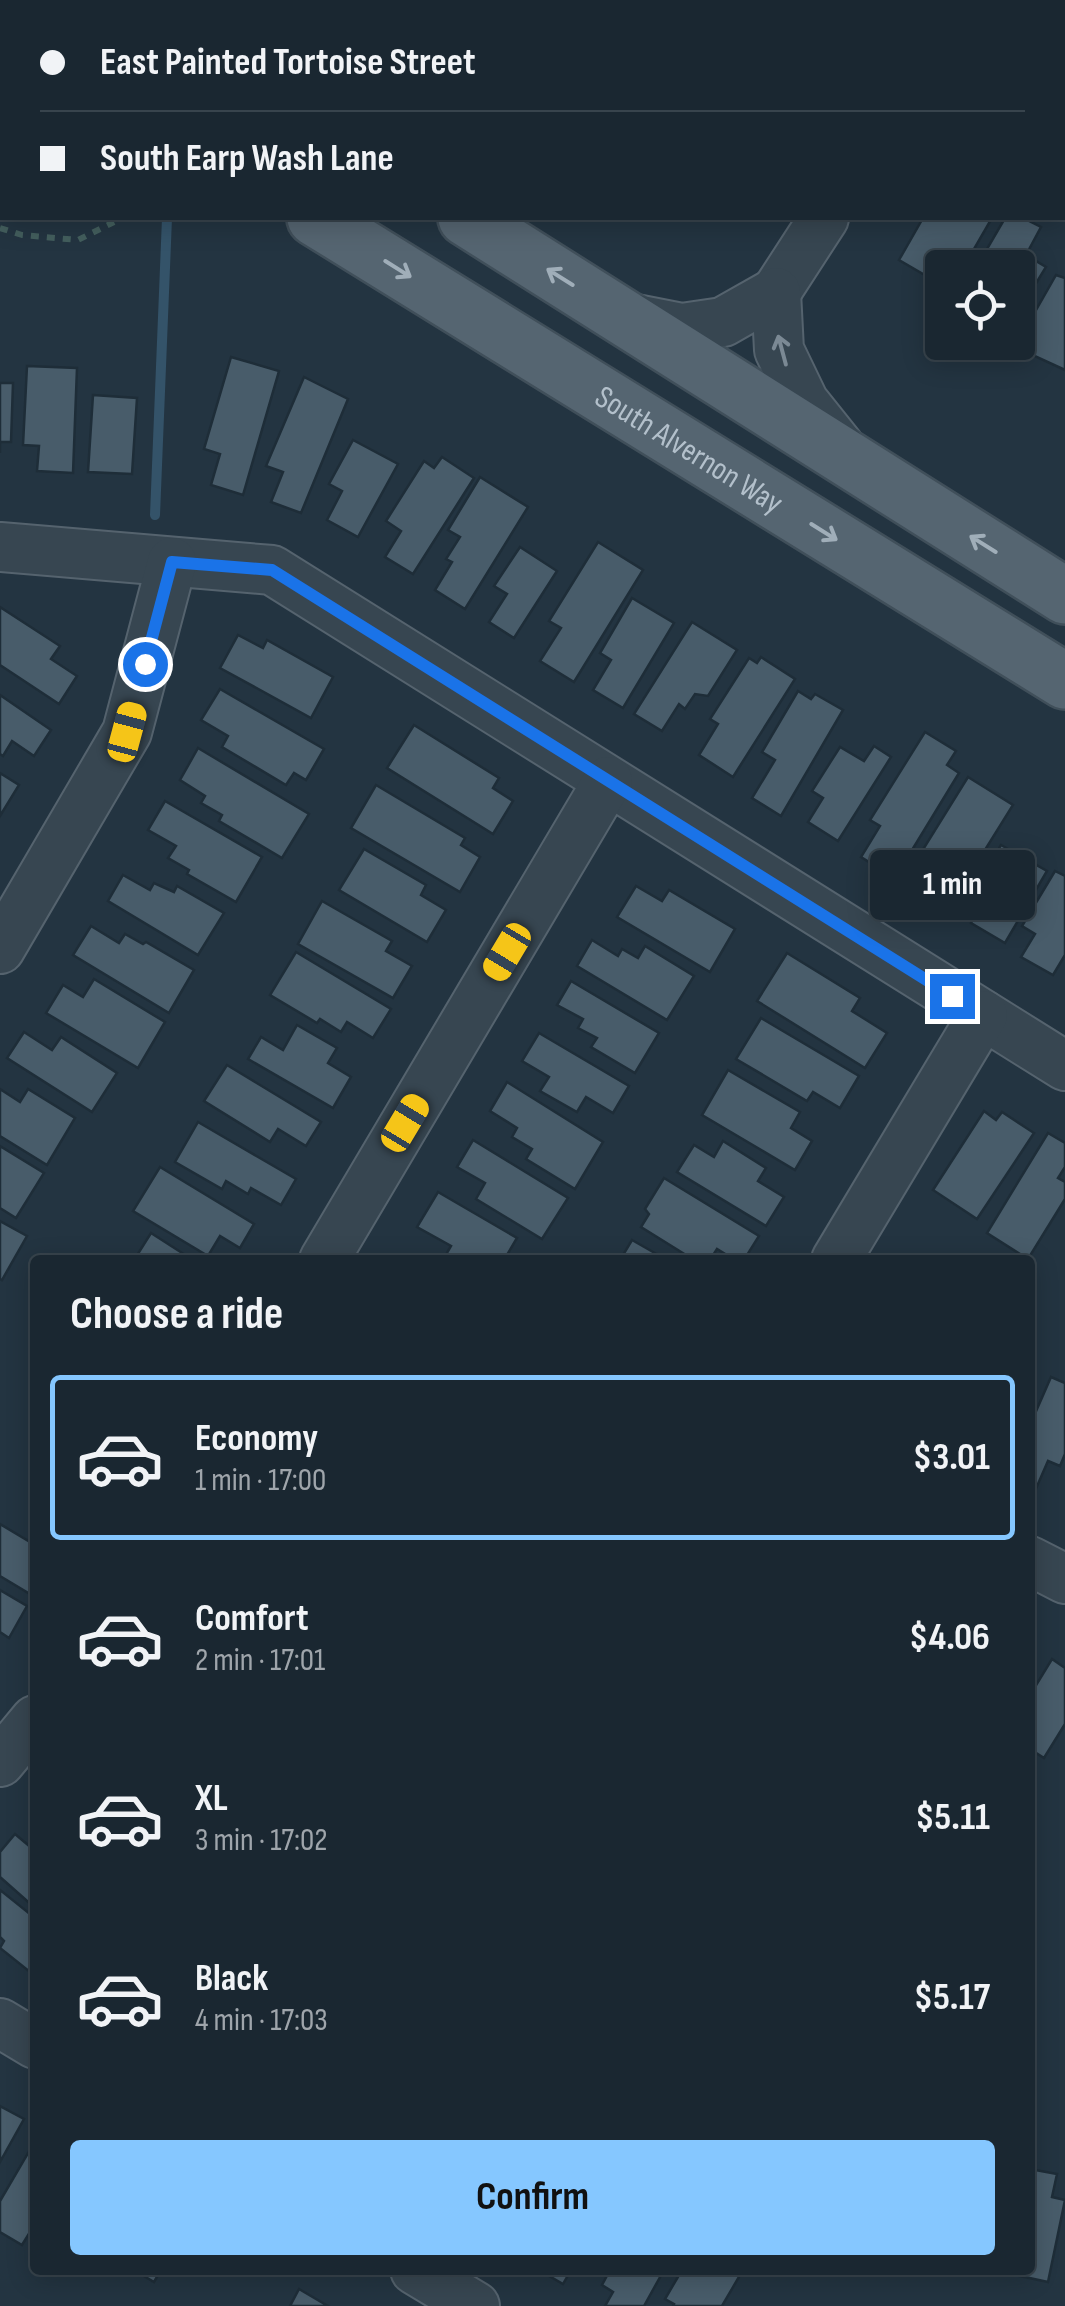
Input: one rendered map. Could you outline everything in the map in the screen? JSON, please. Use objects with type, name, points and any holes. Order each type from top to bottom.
[{"type":"main road","name":"South Alvernon Way","points":[[318,220],[1065,681]]},
{"type":"main road","points":[[469,220],[1065,596]]},
{"type":"street","points":[[622,316],[682,328],[723,322],[776,292],[823,220]]},
{"type":"street","points":[[776,292],[779,350],[804,402],[852,461]]},
{"type":"street","points":[[0,547],[272,570],[1065,1066]]},
{"type":"street","points":[[0,949],[127,732],[172,562]]},
{"type":"street","points":[[327,1255],[608,780]]},
{"type":"street","points":[[839,1255],[984,1015]]},
{"type":"street","points":[[1035,1564],[1065,1579]]},
{"type":"street","points":[[0,1762],[30,1726]]},
{"type":"street","points":[[0,2023],[30,2041]]},
{"type":"street","points":[[423,2275],[476,2306]]},
{"type":"path","points":[[0,228],[78,240],[114,222]]},
{"type":"building","points":[[922,220],[991,220],[973,250],[925,250],[925,275],[899,260]]},
{"type":"building","points":[[1004,220],[1027,220],[1041,227],[1029,250],[986,250]]},
{"type":"building","points":[[1035,260],[1046,267],[1035,285]]},
{"type":"building","points":[[1056,275],[1065,278],[1065,370],[1035,356],[1035,312]]},
{"type":"building","points":[[231,357],[279,371],[243,495],[211,485],[220,454],[204,449]]},
{"type":"building","points":[[27,366],[77,368],[73,473],[37,471],[39,446],[23,445]]},
{"type":"building","points":[[304,377],[348,399],[301,513],[271,502],[283,472],[266,466]]},
{"type":"building","points":[[0,383],[13,383],[11,442],[0,442]]},
{"type":"building","points":[[93,395],[137,398],[132,474],[88,472]]},
{"type":"building","points":[[353,440],[398,464],[358,537],[327,520],[342,491],[329,484]]},
{"type":"building","points":[[442,457],[474,478],[413,574],[385,557],[401,531],[386,521],[424,461],[434,468]]},
{"type":"building","points":[[480,477],[528,507],[465,609],[435,590],[452,562],[446,559],[460,537],[448,530]]},
{"type":"building","points":[[598,542],[643,570],[574,682],[540,661],[561,628],[549,621]]},
{"type":"building","points":[[520,547],[557,571],[514,638],[489,622],[507,594],[494,586]]},
{"type":"building","points":[[632,598],[674,623],[623,708],[593,690],[611,660],[600,653]]},
{"type":"building","points":[[0,607],[60,646],[51,659],[77,676],[59,704],[0,665]]},
{"type":"building","points":[[692,622],[737,650],[708,696],[695,694],[685,709],[679,704],[662,731],[634,714]]},
{"type":"building","points":[[238,635],[263,648],[267,640],[333,677],[311,718],[220,668]]},
{"type":"building","points":[[761,657],[795,679],[733,777],[699,755],[718,724],[710,719],[749,658],[757,663]]},
{"type":"building","points":[[220,689],[324,749],[306,780],[294,773],[286,785],[222,747],[228,736],[201,720]]},
{"type":"building","points":[[798,691],[811,699],[815,694],[843,710],[781,816],[752,798],[775,760],[762,752]]},
{"type":"building","points":[[0,695],[51,730],[34,756],[12,741],[3,756],[0,754]]},
{"type":"building","points":[[414,725],[499,778],[493,788],[513,801],[493,834],[387,768]]},
{"type":"building","points":[[925,732],[956,751],[947,765],[959,773],[895,878],[861,857],[880,826],[870,820]]},
{"type":"building","points":[[874,746],[891,757],[838,841],[808,822],[823,798],[812,791],[840,747],[864,761]]},
{"type":"building","points":[[198,748],[309,814],[282,858],[219,821],[222,815],[201,803],[205,796],[180,780]]},
{"type":"building","points":[[0,773],[19,785],[0,816]]},
{"type":"building","points":[[968,777],[1013,805],[975,866],[965,860],[953,879],[948,876],[934,899],[904,880]]},
{"type":"building","points":[[376,785],[465,838],[461,845],[480,857],[460,892],[351,828]]},
{"type":"building","points":[[165,801],[262,857],[236,902],[187,874],[189,870],[168,858],[176,846],[148,830]]},
{"type":"building","points":[[1001,845],[1047,871],[1005,943],[971,923],[981,905],[970,899]]},
{"type":"building","points":[[364,849],[426,885],[421,895],[446,910],[427,942],[339,890]]},
{"type":"building","points":[[1055,871],[1065,876],[1065,955],[1053,975],[1021,957],[1035,934],[1022,926]]},
{"type":"building","points":[[123,875],[150,890],[154,883],[174,892],[177,886],[224,913],[198,955],[108,901]]},
{"type":"building","points":[[636,886],[662,901],[669,890],[735,929],[710,972],[617,917]]},
{"type":"building","points":[[322,901],[392,941],[386,951],[412,966],[393,998],[298,944]]},
{"type":"building","points":[[91,926],[119,943],[125,934],[146,942],[194,970],[169,1013],[73,955]]},
{"type":"building","points":[[592,940],[618,956],[622,949],[638,958],[645,946],[694,976],[667,1020],[577,966]]},
{"type":"building","points":[[296,952],[391,1009],[373,1038],[347,1022],[341,1032],[320,1019],[317,1023],[270,995]]},
{"type":"building","points":[[787,953],[860,998],[852,1011],[887,1033],[865,1068],[757,1001]]},
{"type":"building","points":[[94,979],[165,1022],[138,1068],[46,1013],[63,985],[83,997]]},
{"type":"building","points":[[571,981],[659,1033],[635,1073],[591,1047],[597,1038],[578,1028],[583,1019],[557,1005]]},
{"type":"building","points":[[761,1018],[859,1076],[840,1108],[813,1092],[807,1101],[736,1059]]},
{"type":"building","points":[[297,1025],[337,1048],[328,1063],[351,1077],[333,1108],[248,1059],[261,1037],[283,1050]]},
{"type":"building","points":[[24,1032],[52,1050],[61,1037],[117,1073],[92,1112],[7,1058]]},
{"type":"building","points":[[539,1033],[629,1086],[613,1113],[586,1097],[577,1112],[540,1091],[549,1077],[522,1061]]},
{"type":"building","points":[[227,1065],[321,1122],[306,1146],[278,1129],[270,1142],[204,1101]]},
{"type":"building","points":[[728,1070],[800,1112],[791,1128],[812,1141],[795,1170],[702,1115]]},
{"type":"building","points":[[507,1082],[603,1142],[575,1189],[526,1159],[532,1149],[512,1137],[517,1128],[490,1111]]},
{"type":"building","points":[[0,1089],[20,1102],[28,1089],[75,1118],[47,1165],[0,1136]]},
{"type":"building","points":[[984,1111],[996,1120],[1002,1112],[1034,1133],[977,1219],[933,1190]]},
{"type":"building","points":[[198,1122],[296,1179],[281,1205],[251,1188],[248,1194],[226,1181],[222,1189],[175,1162]]},
{"type":"building","points":[[1048,1133],[1065,1143],[1065,1167],[1058,1178],[1065,1182],[1065,1199],[1030,1255],[1022,1255],[987,1233]]},
{"type":"building","points":[[473,1140],[568,1198],[542,1239],[476,1199],[485,1183],[457,1167]]},
{"type":"building","points":[[723,1141],[766,1168],[758,1181],[784,1197],[766,1226],[677,1172],[694,1145],[714,1157]]},
{"type":"building","points":[[0,1146],[44,1173],[16,1218],[0,1208]]},
{"type":"building","points":[[160,1167],[254,1224],[240,1248],[220,1236],[206,1255],[133,1211]]},
{"type":"building","points":[[664,1178],[759,1236],[747,1255],[727,1255],[717,1249],[713,1255],[686,1255],[641,1227],[649,1214],[645,1209]]},
{"type":"building","points":[[438,1192],[517,1238],[507,1255],[446,1255],[451,1246],[417,1227]]},
{"type":"building","points":[[0,1221],[27,1236],[2,1280],[0,1279]]},
{"type":"building","points":[[151,1233],[185,1255],[137,1255]]},
{"type":"building","points":[[632,1240],[658,1255],[623,1255]]},
{"type":"building","points":[[1051,1377],[1065,1383],[1065,1454],[1060,1466],[1048,1461],[1035,1491],[1035,1414]]},
{"type":"building","points":[[0,1524],[30,1542],[30,1594],[0,1576]]},
{"type":"building","points":[[0,1590],[27,1606],[9,1638],[0,1632]]},
{"type":"building","points":[[1052,1659],[1065,1668],[1065,1724],[1044,1758],[1035,1752],[1035,1687]]},
{"type":"building","points":[[15,1834],[30,1843],[30,1904],[0,1877],[0,1852]]},
{"type":"building","points":[[0,1890],[30,1914],[30,1972],[0,1948],[4,1941],[0,1937]]},
{"type":"building","points":[[0,2106],[24,2119],[0,2162]]},
{"type":"building","points":[[30,2150],[30,2232],[22,2245],[0,2232],[0,2201]]},
{"type":"building","points":[[1035,2170],[1057,2174],[1052,2197],[1065,2200],[1048,2282],[1016,2275],[1035,2275]]},
{"type":"building","points":[[548,2275],[568,2275],[563,2284]]},
{"type":"building","points":[[607,2275],[661,2275],[644,2306],[605,2306],[613,2292],[602,2285]]},
{"type":"building","points":[[679,2275],[740,2275],[722,2306],[673,2306],[665,2299]]},
{"type":"building","points":[[299,2289],[328,2306],[290,2306]]},
{"type":"waterway","points":[[155,515],[167,220]]},
{"type":"route","points":[[145,664],[172,562],[272,570],[952,996]]}]
